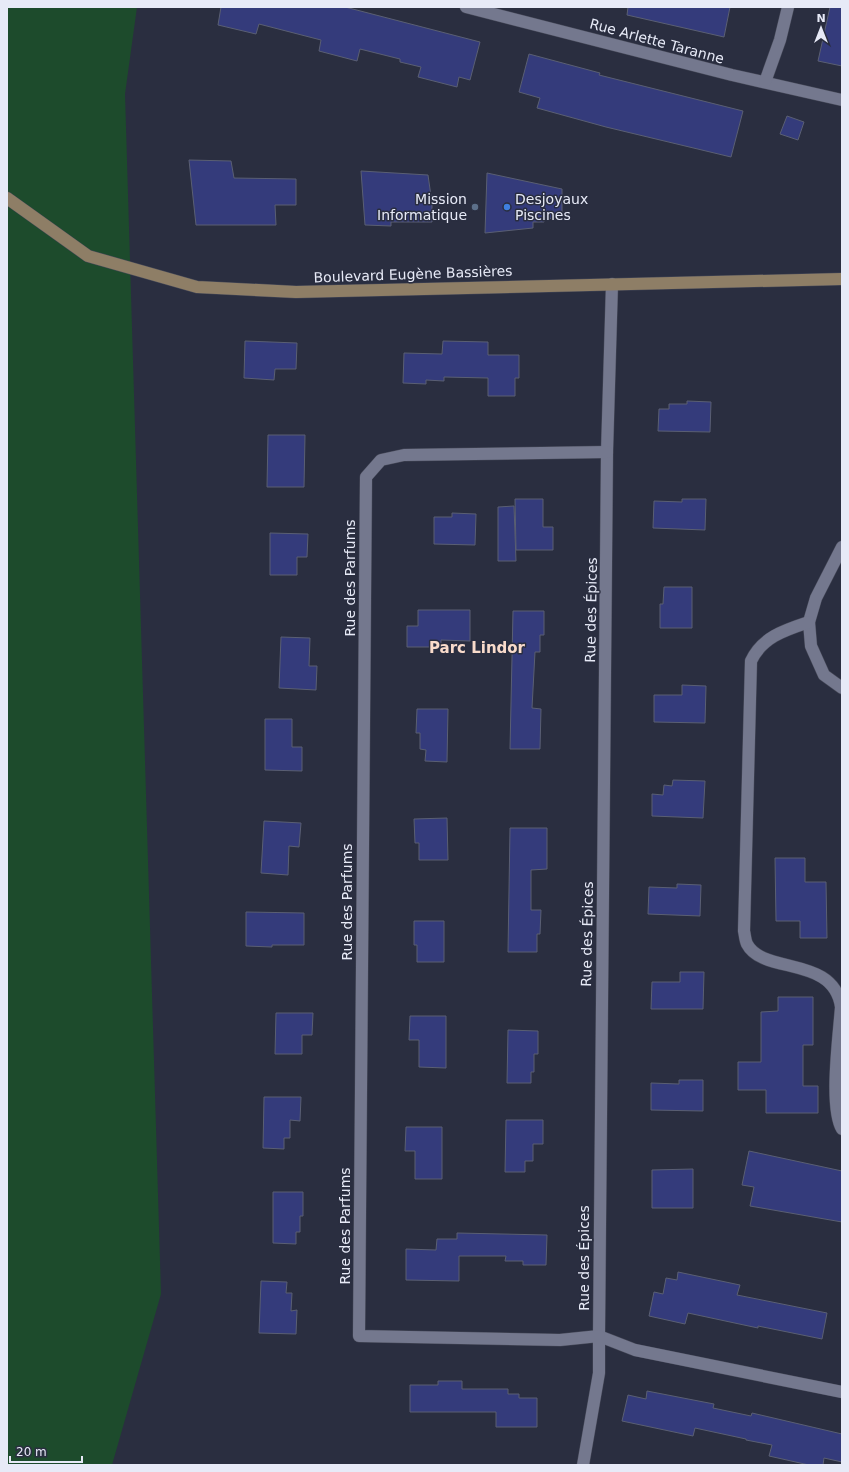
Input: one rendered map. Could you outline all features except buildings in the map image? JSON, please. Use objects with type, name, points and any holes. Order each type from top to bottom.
[{"type":"street","name":"Rue Arlette Taranne","points":[[466,7],[669,60],[842,100]]},
{"type":"street","points":[[765,82],[780,40],[788,7]]},
{"type":"street","name":"Boulevard Eugène Bassières","points":[[7,198],[88,256],[197,287],[296,292],[842,279]]},
{"type":"street","name":"Rue des Épices","points":[[583,1465],[599,1373],[607,452],[612,284]]},
{"type":"street","name":"Rue des Parfums","points":[[599,1336],[560,1340],[359,1336],[366,477],[381,460],[404,455],[607,452]]},
{"type":"street","points":[[842,548],[816,598],[809,622],[812,646],[824,675],[842,688]]},
{"type":"street","points":[[809,622],[773,637],[762,644],[751,661],[744,931],[747,943],[754,952],[824,978],[833,986],[839,995],[841,1007],[835,1105],[837,1122],[842,1129]]},
{"type":"street","points":[[599,1336],[635,1350],[842,1392]]},
{"type":"green space","points":[[7,7],[137,7],[125,94],[161,1294],[112,1465],[7,1465]]},
{"type":"place","name":"Mission Informatique","points":[[475,207]]},
{"type":"place","name":"Desjoyaux Piscines","points":[[507,207]]},
{"type":"district","name":"Parc Lindor","points":[[477,648]]}]
